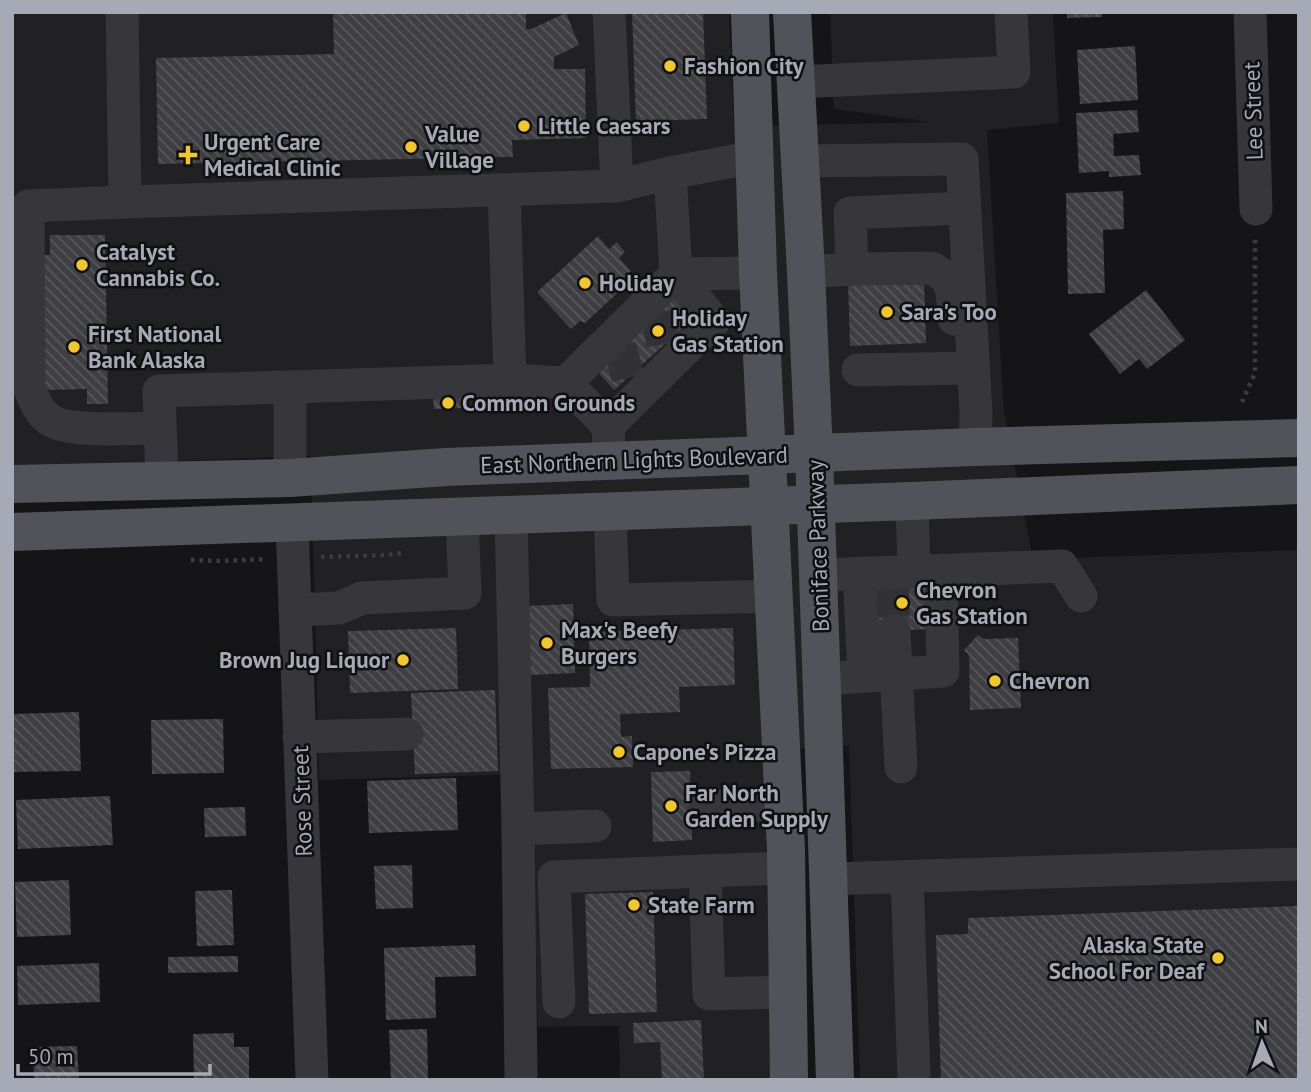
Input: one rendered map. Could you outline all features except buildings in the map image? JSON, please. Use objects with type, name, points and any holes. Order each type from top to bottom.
[{"type":"main road","name":"Boniface Parkway","points":[[750,12],[758,274],[784,804],[789,1080]]},
{"type":"main road","name":"Boniface Parkway","points":[[792,12],[807,272],[835,1080]]},
{"type":"main road","name":"East Northern Lights Boulevard","points":[[12,484],[290,478],[446,467],[619,417],[767,455],[1299,438]]},
{"type":"main road","points":[[187,527],[217,510],[275,493],[290,478]]},
{"type":"main road","points":[[12,532],[912,502],[1299,485]]},
{"type":"street","points":[[122,12],[125,202]]},
{"type":"street","points":[[609,12],[617,186]]},
{"type":"street","points":[[796,82],[1014,72],[1011,12]]},
{"type":"street","name":"Lee Street","points":[[1250,12],[1256,209]]},
{"type":"street","points":[[160,428],[72,428],[51,421],[38,409],[29,387],[29,206],[617,186],[755,157]]},
{"type":"street","points":[[799,160],[962,159],[974,368],[975,447]]},
{"type":"street","points":[[663,294],[670,173]]},
{"type":"street","points":[[504,190],[510,380]]},
{"type":"street","points":[[852,269],[850,213],[964,208]]},
{"type":"street","points":[[807,272],[932,268],[947,278],[952,291],[955,346],[974,368]]},
{"type":"street","points":[[566,383],[619,339],[663,294],[758,274]]},
{"type":"street","points":[[162,481],[159,391],[510,380],[566,383],[619,417],[665,357],[714,321],[663,294]]},
{"type":"street","points":[[858,370],[974,368]]},
{"type":"street","points":[[290,387],[290,478]]},
{"type":"street","points":[[822,679],[943,671],[910,574],[912,502]]},
{"type":"street","points":[[610,512],[613,600],[774,596]]},
{"type":"street","points":[[510,515],[521,1080]]},
{"type":"street","points":[[295,610],[339,608],[362,598],[466,593],[462,517]]},
{"type":"street","name":"Rose Street","points":[[292,523],[312,1080]]},
{"type":"street","points":[[819,575],[910,574],[1062,566],[1081,596]]},
{"type":"street","points":[[859,573],[864,675]]},
{"type":"street","points":[[894,630],[901,767]]},
{"type":"street","points":[[299,737],[407,734]]},
{"type":"street","points":[[705,807],[784,804]]},
{"type":"street","points":[[518,829],[595,826]]},
{"type":"street","points":[[828,879],[1299,864]]},
{"type":"street","points":[[559,1002],[554,877],[786,868]]},
{"type":"street","points":[[705,871],[709,994],[788,992]]},
{"type":"street","points":[[907,877],[915,1080]]},
{"type":"path","points":[[1242,402],[1255,373],[1256,209]]},
{"type":"shaded area","points":[[12,12],[729,12],[734,126],[931,122],[834,109],[830,12],[1053,12],[1059,123],[987,130],[1004,411],[1033,559],[1299,550],[1299,1080],[860,1080],[849,746],[765,751],[771,1080],[620,1080],[619,1026],[538,1027],[531,774],[319,780],[311,456],[12,467]]},
{"type":"tunnel","points":[[658,312],[663,346]]},
{"type":"tunnel","points":[[620,346],[628,378]]},
{"type":"tunnel","points":[[892,584],[894,630]]},
{"type":"place","name":"Fashion City","points":[[670,66]]},
{"type":"place","name":"Little Caesars","points":[[524,126]]},
{"type":"place","name":"Value Village","points":[[411,147]]},
{"type":"place","name":"Urgent Care Medical Clinic","points":[[188,155]]},
{"type":"place","name":"Catalyst Cannabis Co.","points":[[82,265]]},
{"type":"place","name":"Holiday","points":[[585,283]]},
{"type":"place","name":"Sara's Too","points":[[887,312]]},
{"type":"place","name":"Holiday Gas Station","points":[[658,331]]},
{"type":"place","name":"First National Bank Alaska","points":[[74,347]]},
{"type":"place","name":"Common Grounds","points":[[448,403]]},
{"type":"place","name":"Chevron Gas Station","points":[[902,603]]},
{"type":"place","name":"Max's Beefy Burgers","points":[[547,643]]},
{"type":"place","name":"Brown Jug Liquor","points":[[403,660]]},
{"type":"place","name":"Chevron","points":[[995,681]]},
{"type":"place","name":"Capone's Pizza","points":[[619,752]]},
{"type":"place","name":"Far North Garden Supply","points":[[671,806]]},
{"type":"place","name":"State Farm","points":[[634,905]]},
{"type":"place","name":"Alaska State School For Deaf","points":[[1218,958]]}]
